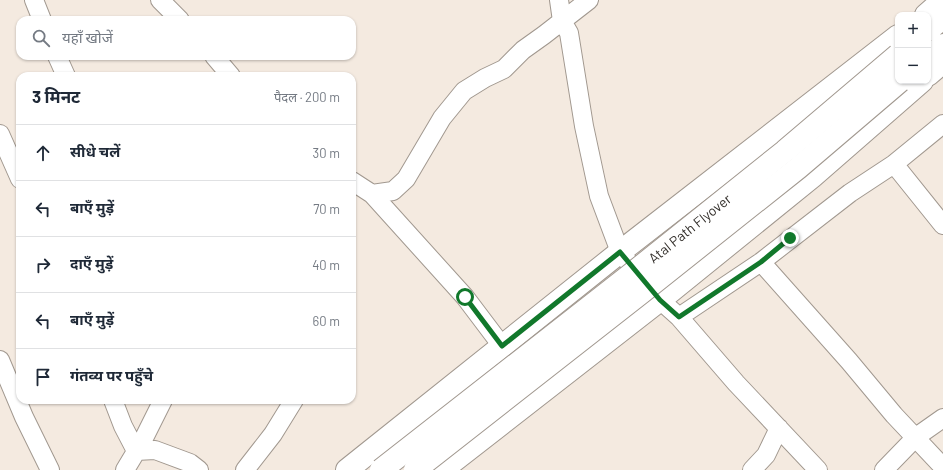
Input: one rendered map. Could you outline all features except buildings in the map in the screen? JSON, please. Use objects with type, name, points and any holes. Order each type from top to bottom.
[{"type":"main road","points":[[932,22],[934,8],[943,7]]},
{"type":"main road","points":[[347,470],[620,252],[895,38]]},
{"type":"main road","points":[[931,55],[943,45]]},
{"type":"main road","name":"Atal Path Flyover","points":[[382,470],[654,256],[784,151],[895,58]]},
{"type":"main road","points":[[931,72],[943,62]]},
{"type":"main road","name":"Atal Path Flyover","points":[[415,470],[798,168],[896,84]]},
{"type":"main road","points":[[442,470],[660,300],[812,177],[919,84]]},
{"type":"street","points":[[34,0],[40,16]]},
{"type":"street","points":[[160,0],[176,16]]},
{"type":"street","points":[[559,0],[562,21],[569,33],[584,126],[599,196],[620,252],[660,300],[679,317],[736,383],[818,470]]},
{"type":"street","points":[[372,194],[393,191],[406,179],[442,118],[464,91],[485,78],[504,69],[523,50],[589,0]]},
{"type":"street","points":[[59,60],[64,72]]},
{"type":"street","points":[[217,60],[228,72]]},
{"type":"street","points":[[679,317],[761,262],[850,193],[894,164],[943,124]]},
{"type":"street","points":[[0,134],[14,170]]},
{"type":"street","points":[[894,164],[943,226]]},
{"type":"street","points":[[356,184],[372,194],[465,297],[502,346]]},
{"type":"street","points":[[761,262],[849,361],[894,415],[943,467]]},
{"type":"street","points":[[0,360],[16,398]]},
{"type":"street","points":[[19,404],[50,470]]},
{"type":"street","points":[[115,404],[123,426],[136,451]]},
{"type":"street","points":[[125,470],[161,404]]},
{"type":"street","points":[[245,470],[273,434],[292,404]]},
{"type":"street","points":[[884,470],[916,437],[943,418]]},
{"type":"street","points":[[752,470],[766,455],[779,428]]},
{"type":"street","points":[[136,451],[155,450],[190,463],[199,470]]},
{"type":"route","points":[[465,297],[502,346],[620,252],[660,300],[679,317],[761,262],[790,238]]}]
